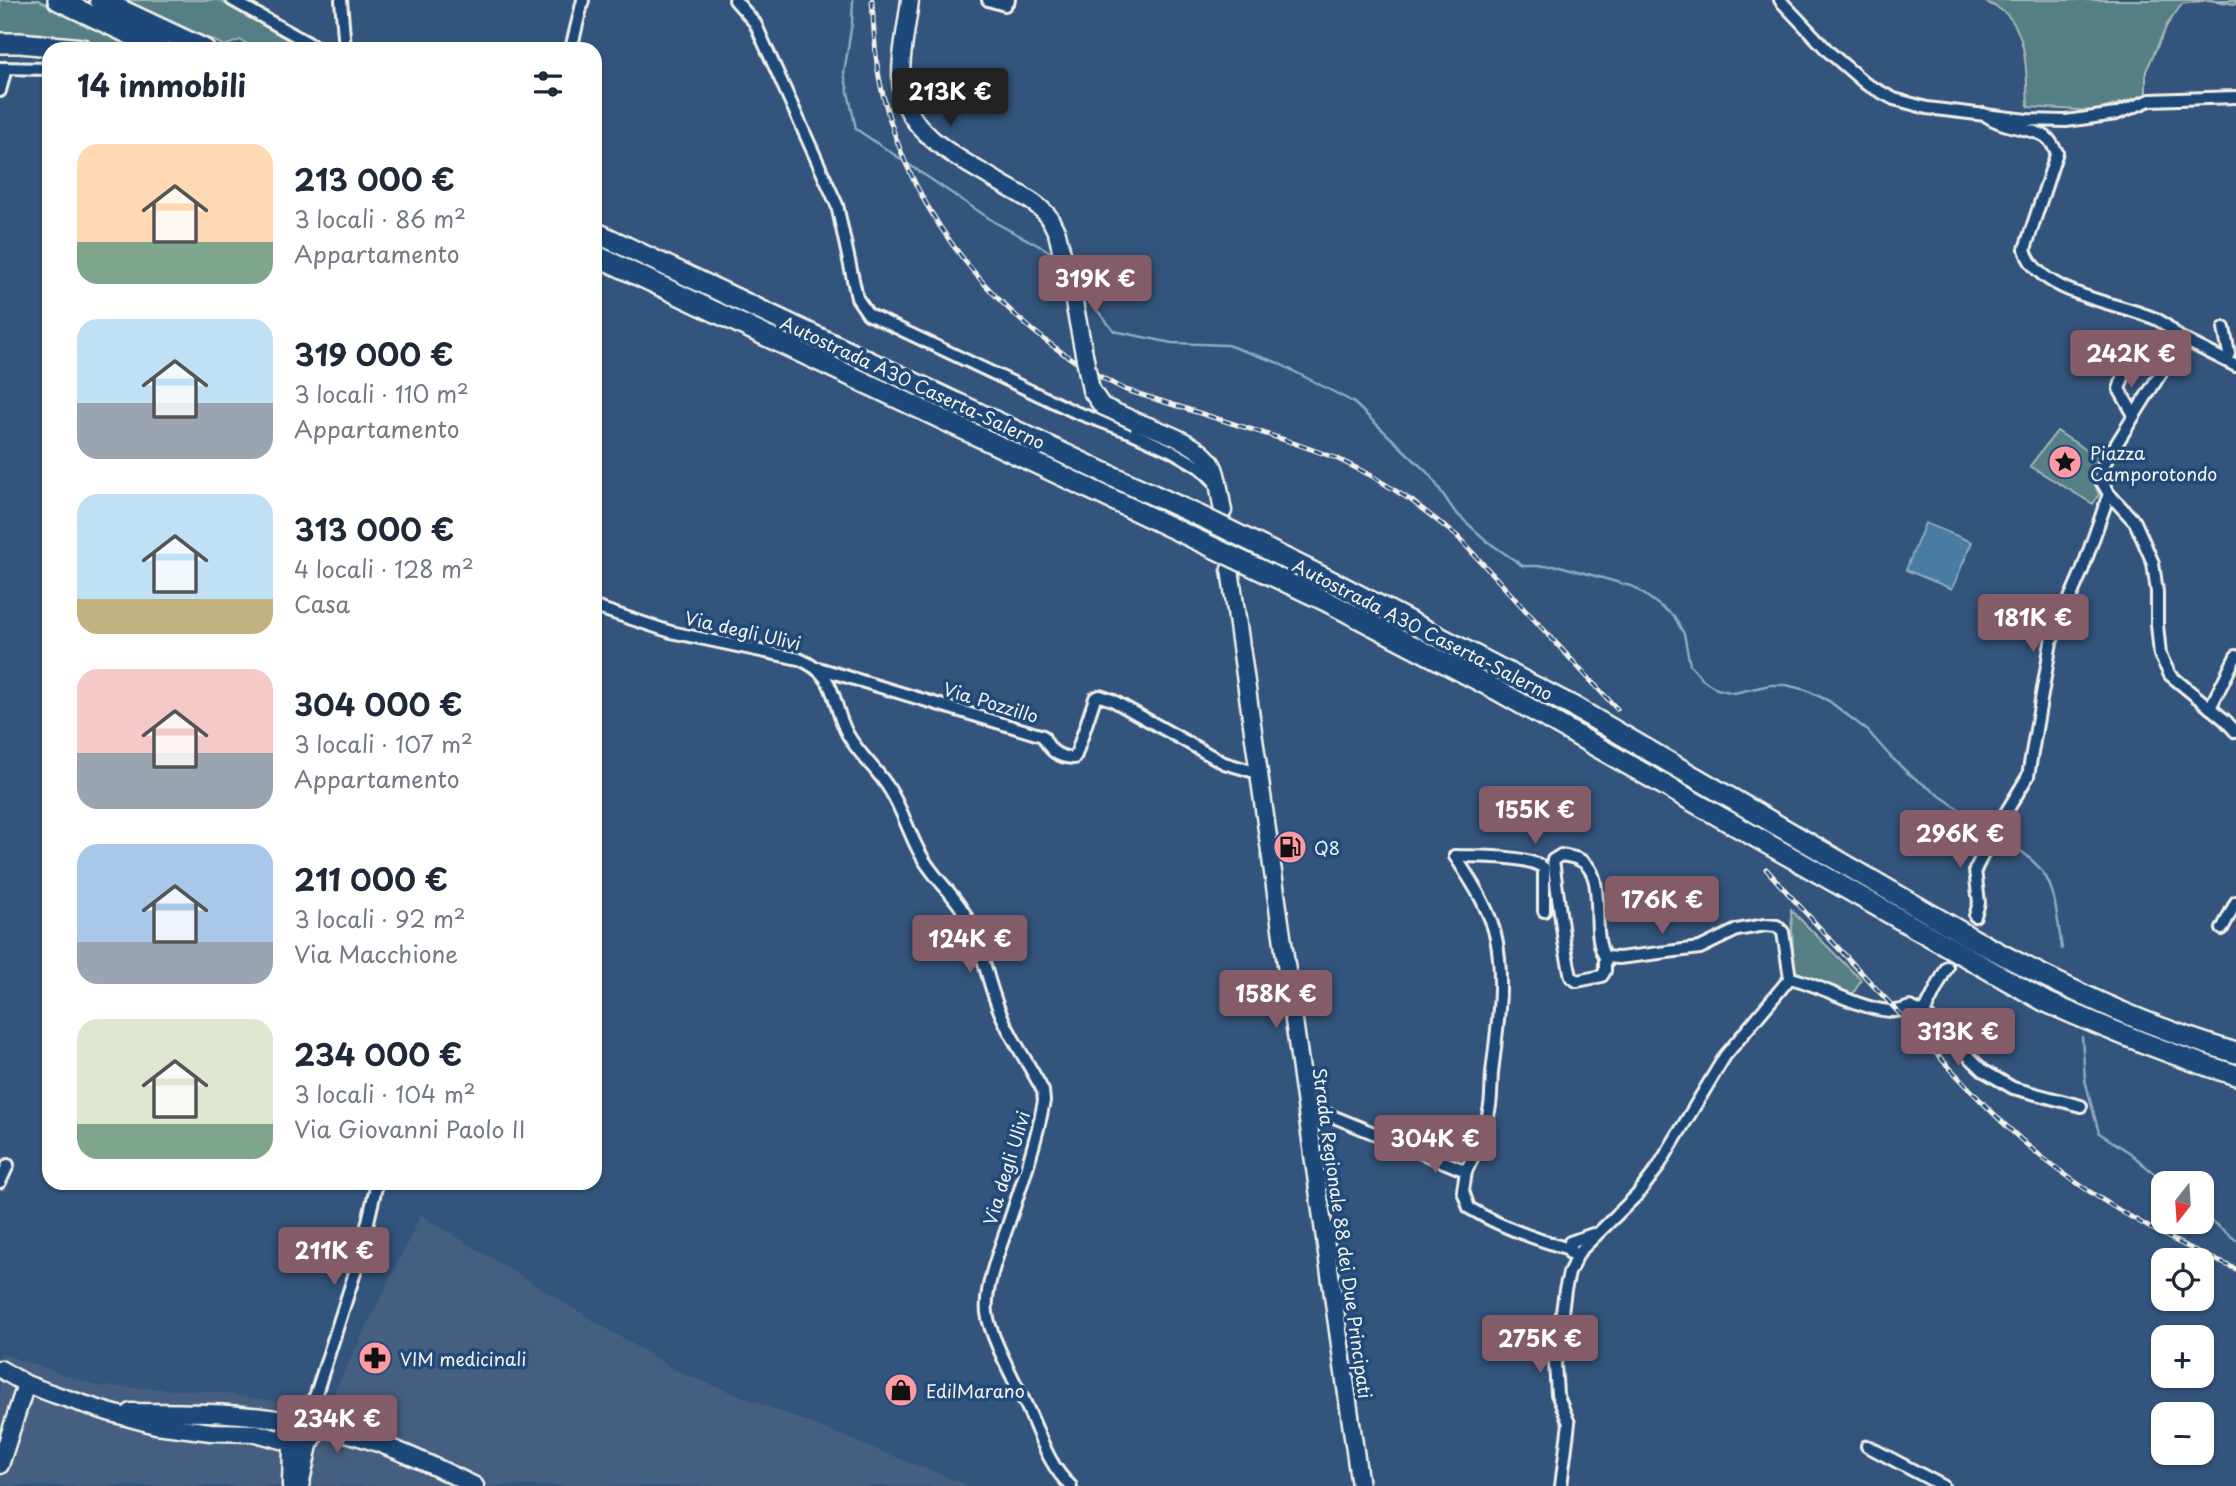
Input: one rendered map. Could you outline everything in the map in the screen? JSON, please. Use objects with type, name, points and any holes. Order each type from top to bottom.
[{"type":"highway","points":[[58,0],[146,42]]},
{"type":"highway","points":[[100,0],[189,42]]},
{"type":"highway","points":[[0,43],[42,45]]},
{"type":"highway","name":"Autostrada A30 Caserta-Salerno","points":[[602,235],[1206,519],[1337,584],[1574,707],[2030,970],[2116,1011],[2236,1053]]},
{"type":"highway","name":"Autostrada A30 Caserta-Salerno","points":[[602,258],[1328,602],[1508,696],[2044,1001],[2194,1063],[2236,1075]]},
{"type":"main road","points":[[910,0],[902,92],[911,115],[928,135],[952,153],[1036,204],[1049,217],[1057,233],[1074,302],[1091,390],[1102,406],[1176,438],[1206,457],[1213,467],[1223,511]]},
{"type":"main road","name":"Strada Regionale 88 dei Due Principati","points":[[1230,569],[1360,1486]]},
{"type":"main road","points":[[0,1369],[26,1384],[108,1412],[260,1416],[301,1433],[359,1437],[412,1455],[475,1486]]},
{"type":"main road","points":[[0,1465],[26,1384]]},
{"type":"main road","points":[[290,1486],[301,1433]]},
{"type":"main road","points":[[300,1486],[301,1433]]},
{"type":"street","points":[[232,0],[307,42]]},
{"type":"street","points":[[341,0],[344,42]]},
{"type":"street","points":[[573,42],[583,0]]},
{"type":"street","points":[[735,0],[755,23],[833,194],[858,298],[868,314],[1076,412],[1171,451],[1201,468],[1218,485]]},
{"type":"street","points":[[988,0],[1005,5],[1009,0]]},
{"type":"street","points":[[1780,0],[1829,52],[1866,84],[1894,99],[1927,108],[2027,120],[2066,121],[2116,114],[2150,100],[2236,97]]},
{"type":"street","points":[[0,91],[3,68],[42,69]]},
{"type":"street","points":[[1984,114],[1995,123],[2040,134],[2047,138],[2057,152],[2025,249],[2027,259],[2039,271],[2059,285],[2093,300],[2158,320],[2179,337],[2228,353]]},
{"type":"street","points":[[2224,328],[2228,353],[2236,366]]},
{"type":"street","points":[[2179,337],[2179,344],[2102,467],[2100,479],[2109,494],[2135,522],[2153,563],[2160,655],[2170,675],[2236,732]]},
{"type":"street","points":[[2114,366],[2125,372],[2119,389],[2134,415]]},
{"type":"street","points":[[1975,916],[1979,903],[1975,870],[2028,776],[2051,642],[2082,571],[2109,494]]},
{"type":"street","name":"Via degli Ulivi","points":[[602,609],[671,632],[799,659],[821,672],[831,687],[847,733],[891,791],[916,848],[931,871],[954,896],[970,923],[998,1006],[1043,1091],[1041,1117],[995,1265],[987,1313],[999,1346],[1052,1462],[1063,1480],[1071,1486]]},
{"type":"street","points":[[2210,708],[2236,656]]},
{"type":"street","name":"Via Pozzillo","points":[[816,668],[1043,736],[1055,754],[1074,758],[1088,714],[1095,698],[1100,696],[1112,700],[1224,763],[1258,773]]},
{"type":"street","points":[[1561,855],[1578,859],[1590,868],[1596,883],[1595,910],[1601,951],[1605,957],[1605,971],[1602,976],[1577,981],[1571,977],[1553,860],[1561,855]]},
{"type":"street","points":[[1544,911],[1544,868],[1537,863],[1455,856],[1474,887],[1493,928],[1498,962],[1497,1046],[1492,1072],[1490,1110],[1466,1171],[1463,1191],[1469,1208],[1490,1221],[1536,1239],[1575,1247]]},
{"type":"street","points":[[2222,929],[2236,902]]},
{"type":"street","points":[[1561,1486],[1569,1423],[1558,1394],[1555,1364],[1565,1290],[1575,1247],[1599,1231],[1637,1195],[1653,1175],[1725,1056],[1790,978],[1783,932],[1777,926],[1765,925],[1737,930],[1700,948],[1619,958],[1605,957]]},
{"type":"street","points":[[1924,1013],[1947,967]]},
{"type":"street","points":[[1790,978],[1882,1010],[1898,1012],[1910,1007],[1924,1013],[1984,1071],[2013,1088],[2081,1105]]},
{"type":"street","points":[[1307,1113],[1322,1112],[1466,1171]]},
{"type":"street","points":[[0,1182],[8,1165]]},
{"type":"street","points":[[301,1433],[359,1260],[375,1190]]},
{"type":"street","points":[[1867,1447],[1942,1486]]},
{"type":"shaded area","points":[[1925,523],[1972,542],[1952,589],[1906,570]]},
{"type":"shaded area","points":[[421,1215],[675,1370],[970,1486],[0,1486],[0,1353],[97,1386],[208,1391],[326,1409]]},
{"type":"green space","points":[[0,0],[38,0],[127,42],[63,42],[0,36]]},
{"type":"green space","points":[[125,0],[219,0],[293,42],[216,42]]},
{"type":"green space","points":[[1981,0],[2208,0],[2182,4],[2167,25],[2146,71],[2146,95],[2095,111],[2028,107],[2026,68],[2017,29],[2001,10]]},
{"type":"green space","points":[[2208,0],[2236,0],[2236,4]]},
{"type":"green space","name":"Piazza Camporotondo","points":[[2057,431],[2099,458],[2093,476],[2099,494],[2093,504],[2030,466]]},
{"type":"green space","points":[[1791,910],[1861,980],[1853,994],[1794,971]]},
{"type":"waterway","points":[[853,0],[844,73],[856,129],[996,223],[1049,251],[1057,260]]},
{"type":"waterway","points":[[1076,284],[1114,331],[1172,343],[1227,345],[1276,362],[1353,402],[1430,475],[1455,512],[1488,542],[1523,566],[1560,566],[1634,587],[1674,616],[1684,634],[1690,665],[1702,679],[1717,689],[1734,693],[1770,685],[1786,685],[1806,690],[1829,701],[1868,731],[1909,774],[1990,831]]},
{"type":"waterway","points":[[1996,834],[2030,859],[2041,869],[2048,881],[2053,893],[2062,949]]},
{"type":"waterway","points":[[2082,1037],[2085,1080],[2099,1133],[2129,1152],[2151,1171]]},
{"type":"waterway","points":[[2214,1223],[2236,1240]]},
{"type":"tunnel","points":[[1947,967],[1975,916]]},
{"type":"railway","points":[[872,0],[875,48],[883,95],[917,188],[942,230],[972,270],[1005,306],[1043,338],[1083,366],[1126,390],[1336,458],[1412,501],[1457,536],[1617,709]]},
{"type":"railway","points":[[1766,869],[1993,1113],[2026,1144],[2074,1181],[2126,1214],[2236,1269]]},
{"type":"place","name":"Piazza Camporotondo","points":[[2065,462]]},
{"type":"place","name":"Q8","points":[[1290,847]]},
{"type":"place","name":"VIM medicinali","points":[[375,1358]]},
{"type":"place","name":"EdilMarano","points":[[901,1390]]}]
